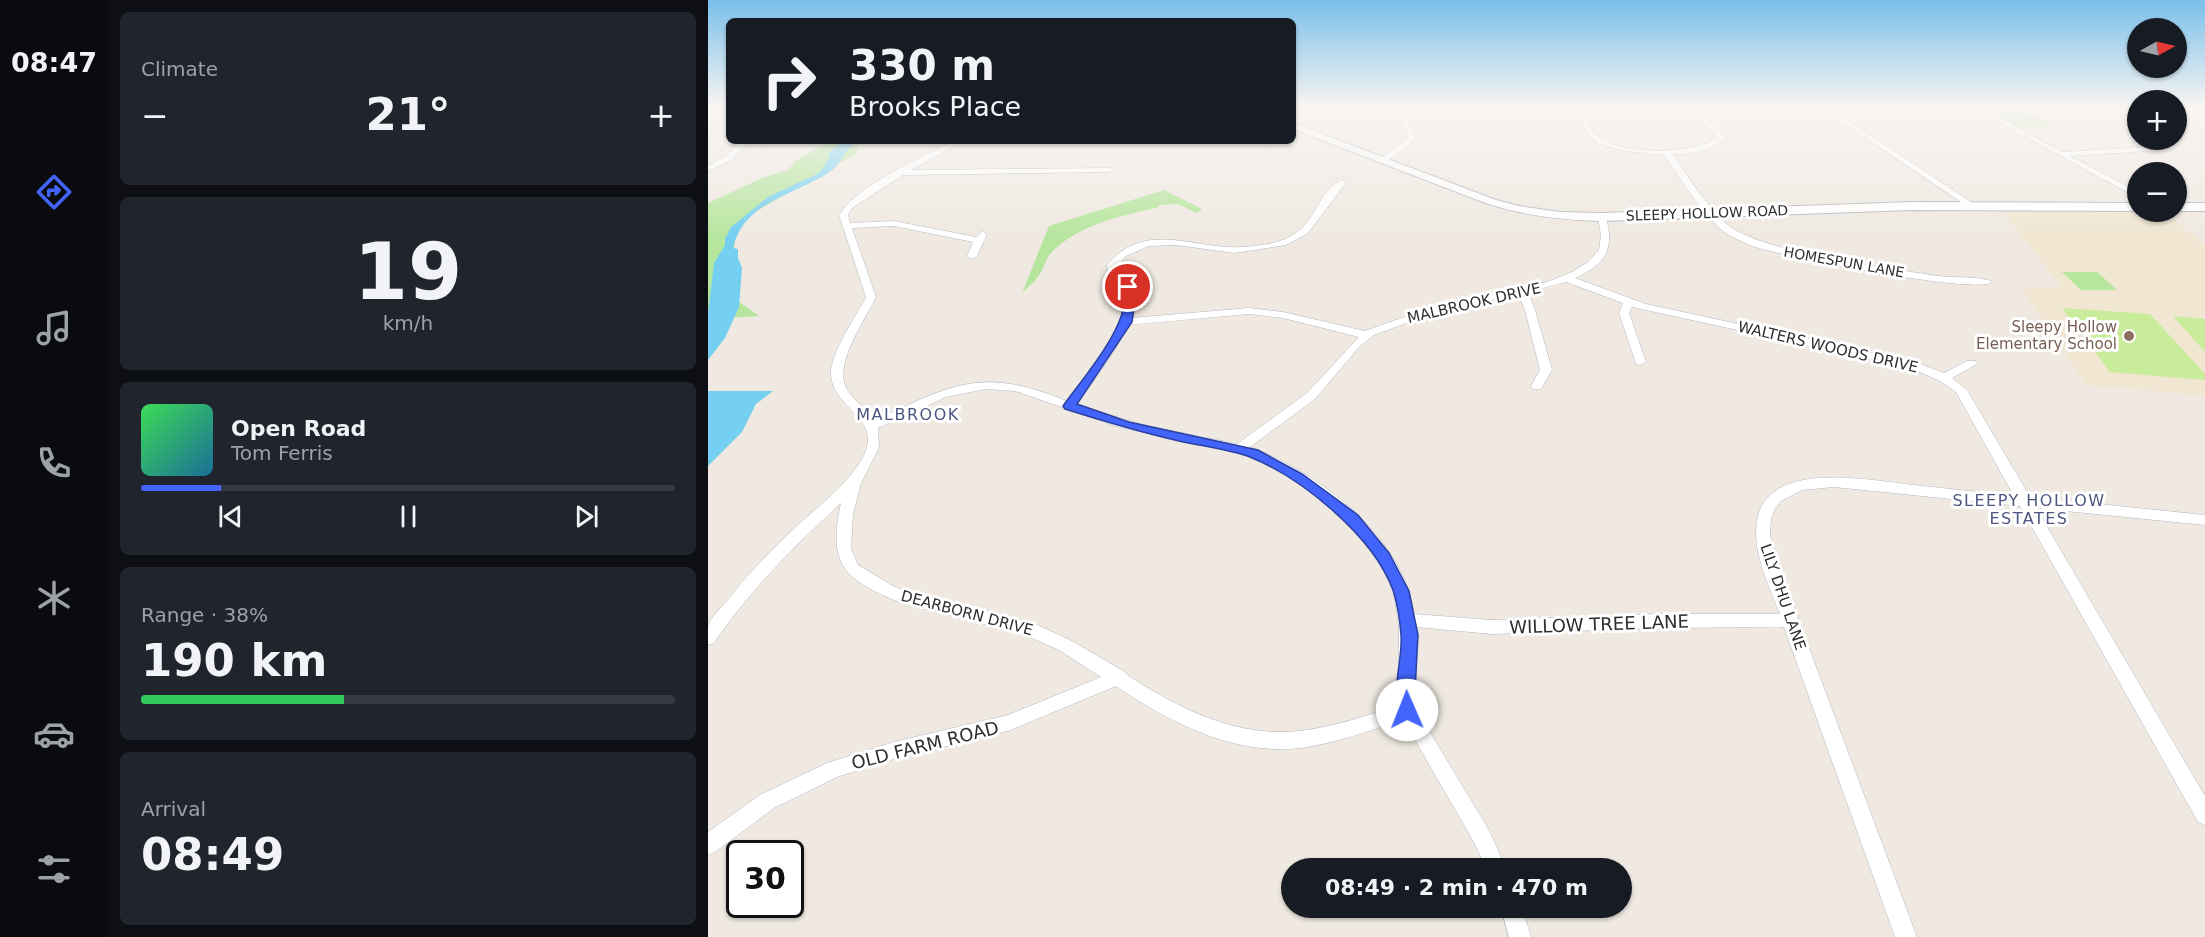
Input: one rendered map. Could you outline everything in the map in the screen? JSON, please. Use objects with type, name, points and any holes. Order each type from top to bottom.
[{"type":"main road","name":"SLEEPY HOLLOW ROAD","points":[[1357,150],[1517,210],[1553,216],[1602,217],[1973,206],[2127,207]]},
{"type":"main road","points":[[2187,207],[2205,207]]},
{"type":"street","points":[[708,169],[729,158],[736,150]]},
{"type":"street","points":[[944,150],[849,206],[843,215],[871,297],[838,361],[836,382],[847,399],[868,419],[872,426],[938,396],[977,386],[1014,387],[1126,425],[1239,449],[1265,459],[1297,477],[1362,528],[1395,577],[1408,620],[1410,650],[1406,690],[1407,710],[1482,837],[1491,858]]},
{"type":"street","points":[[1384,160],[1398,150]]},
{"type":"street","points":[[1627,150],[1666,152],[1684,150]]},
{"type":"street","points":[[1887,150],[1973,206]]},
{"type":"street","points":[[2052,150],[2127,190]]},
{"type":"street","points":[[2060,154],[2130,150]]},
{"type":"street","name":"HOMESPUN LANE","points":[[1666,152],[1719,223],[1731,232],[1756,244],[1777,250],[1954,282],[1987,282]]},
{"type":"street","points":[[903,172],[1110,170]]},
{"type":"street","points":[[1070,406],[1126,322],[1131,295],[1128,287],[1113,274],[1112,266],[1125,252],[1144,245],[1171,240],[1220,250],[1285,242],[1305,231],[1318,218],[1331,192],[1342,183]]},
{"type":"street","name":"MALBROOK DRIVE","points":[[1239,449],[1311,396],[1366,335],[1425,313],[1567,279],[1588,267],[1604,250],[1606,238],[1602,217]]},
{"type":"street","points":[[846,226],[871,223],[898,224],[950,237],[981,236],[972,256]]},
{"type":"street","name":"WALTERS WOODS DRIVE","points":[[1567,279],[1628,303],[1905,362],[1944,378],[1965,396],[2205,815]]},
{"type":"street","points":[[1522,291],[1530,310],[1545,369],[1537,386]]},
{"type":"street","points":[[1628,303],[1624,313],[1640,362]]},
{"type":"street","points":[[1126,322],[1249,311],[1283,315],[1366,335]]},
{"type":"street","points":[[1944,378],[1971,363]]},
{"type":"street","name":"DEARBORN DRIVE","points":[[872,426],[874,443],[854,482],[844,530],[846,559],[852,568],[890,592],[916,601],[998,619],[1054,638],[1161,705],[1188,719],[1243,736],[1264,740],[1285,740],[1334,732],[1407,710]]},
{"type":"street","points":[[708,638],[771,559],[854,482]]},
{"type":"street","name":"LILY DHU LANE","points":[[1906,937],[1766,554],[1762,528],[1763,516],[1772,501],[1787,490],[1803,484],[1834,482],[2205,520]]},
{"type":"street","name":"WILLOW TREE LANE","points":[[1408,620],[1492,627],[1660,621],[1790,620]]},
{"type":"street","name":"OLD FARM ROAD","points":[[708,845],[732,825],[777,795],[844,765],[881,753],[990,729],[1026,717],[1119,677]]},
{"type":"street","points":[[1515,918],[1520,937]]},
{"type":"shaded area","name":"Sleepy Hollow Elementary School","points":[[2127,210],[2127,222],[2179,222],[2205,247],[2205,396],[2086,385],[2021,288],[2061,287],[2003,211]]},
{"type":"green space","points":[[815,150],[857,150],[857,153],[736,223],[731,296],[759,316],[708,319],[708,203],[762,178],[788,170],[795,161]]},
{"type":"green space","points":[[1164,190],[1202,209],[1197,213],[1178,204],[1159,205],[1159,207],[1102,222],[1075,234],[1052,252],[1035,281],[1022,293],[1049,226]]},
{"type":"green space","points":[[2062,272],[2097,272],[2117,290],[2081,290]]},
{"type":"green space","points":[[2062,308],[2150,314],[2205,374],[2205,380],[2110,372]]},
{"type":"green space","points":[[2173,316],[2205,319],[2205,352]]},
{"type":"water","points":[[833,150],[848,150],[831,171],[773,200],[748,219],[739,232],[733,248],[738,249],[738,258],[742,268],[739,307],[725,338],[708,360],[708,313],[714,263],[725,245],[725,239],[731,227],[768,197],[819,173],[829,158],[829,153]]},
{"type":"water","points":[[708,391],[773,391],[756,404],[742,432],[708,466]]},
{"type":"place","name":"Sleepy Hollow Elementary School","points":[[2129,336]]},
{"type":"district","name":"MALBROOK","points":[[908,414]]},
{"type":"district","name":"SLEEPY HOLLOW ESTATES","points":[[2029,509]]},
{"type":"route","points":[[1128,287],[1131,295],[1126,322],[1070,406],[1096,417],[1126,425],[1253,453],[1297,477],[1353,519],[1371,538],[1384,557],[1401,591],[1410,635],[1407,710]]}]
